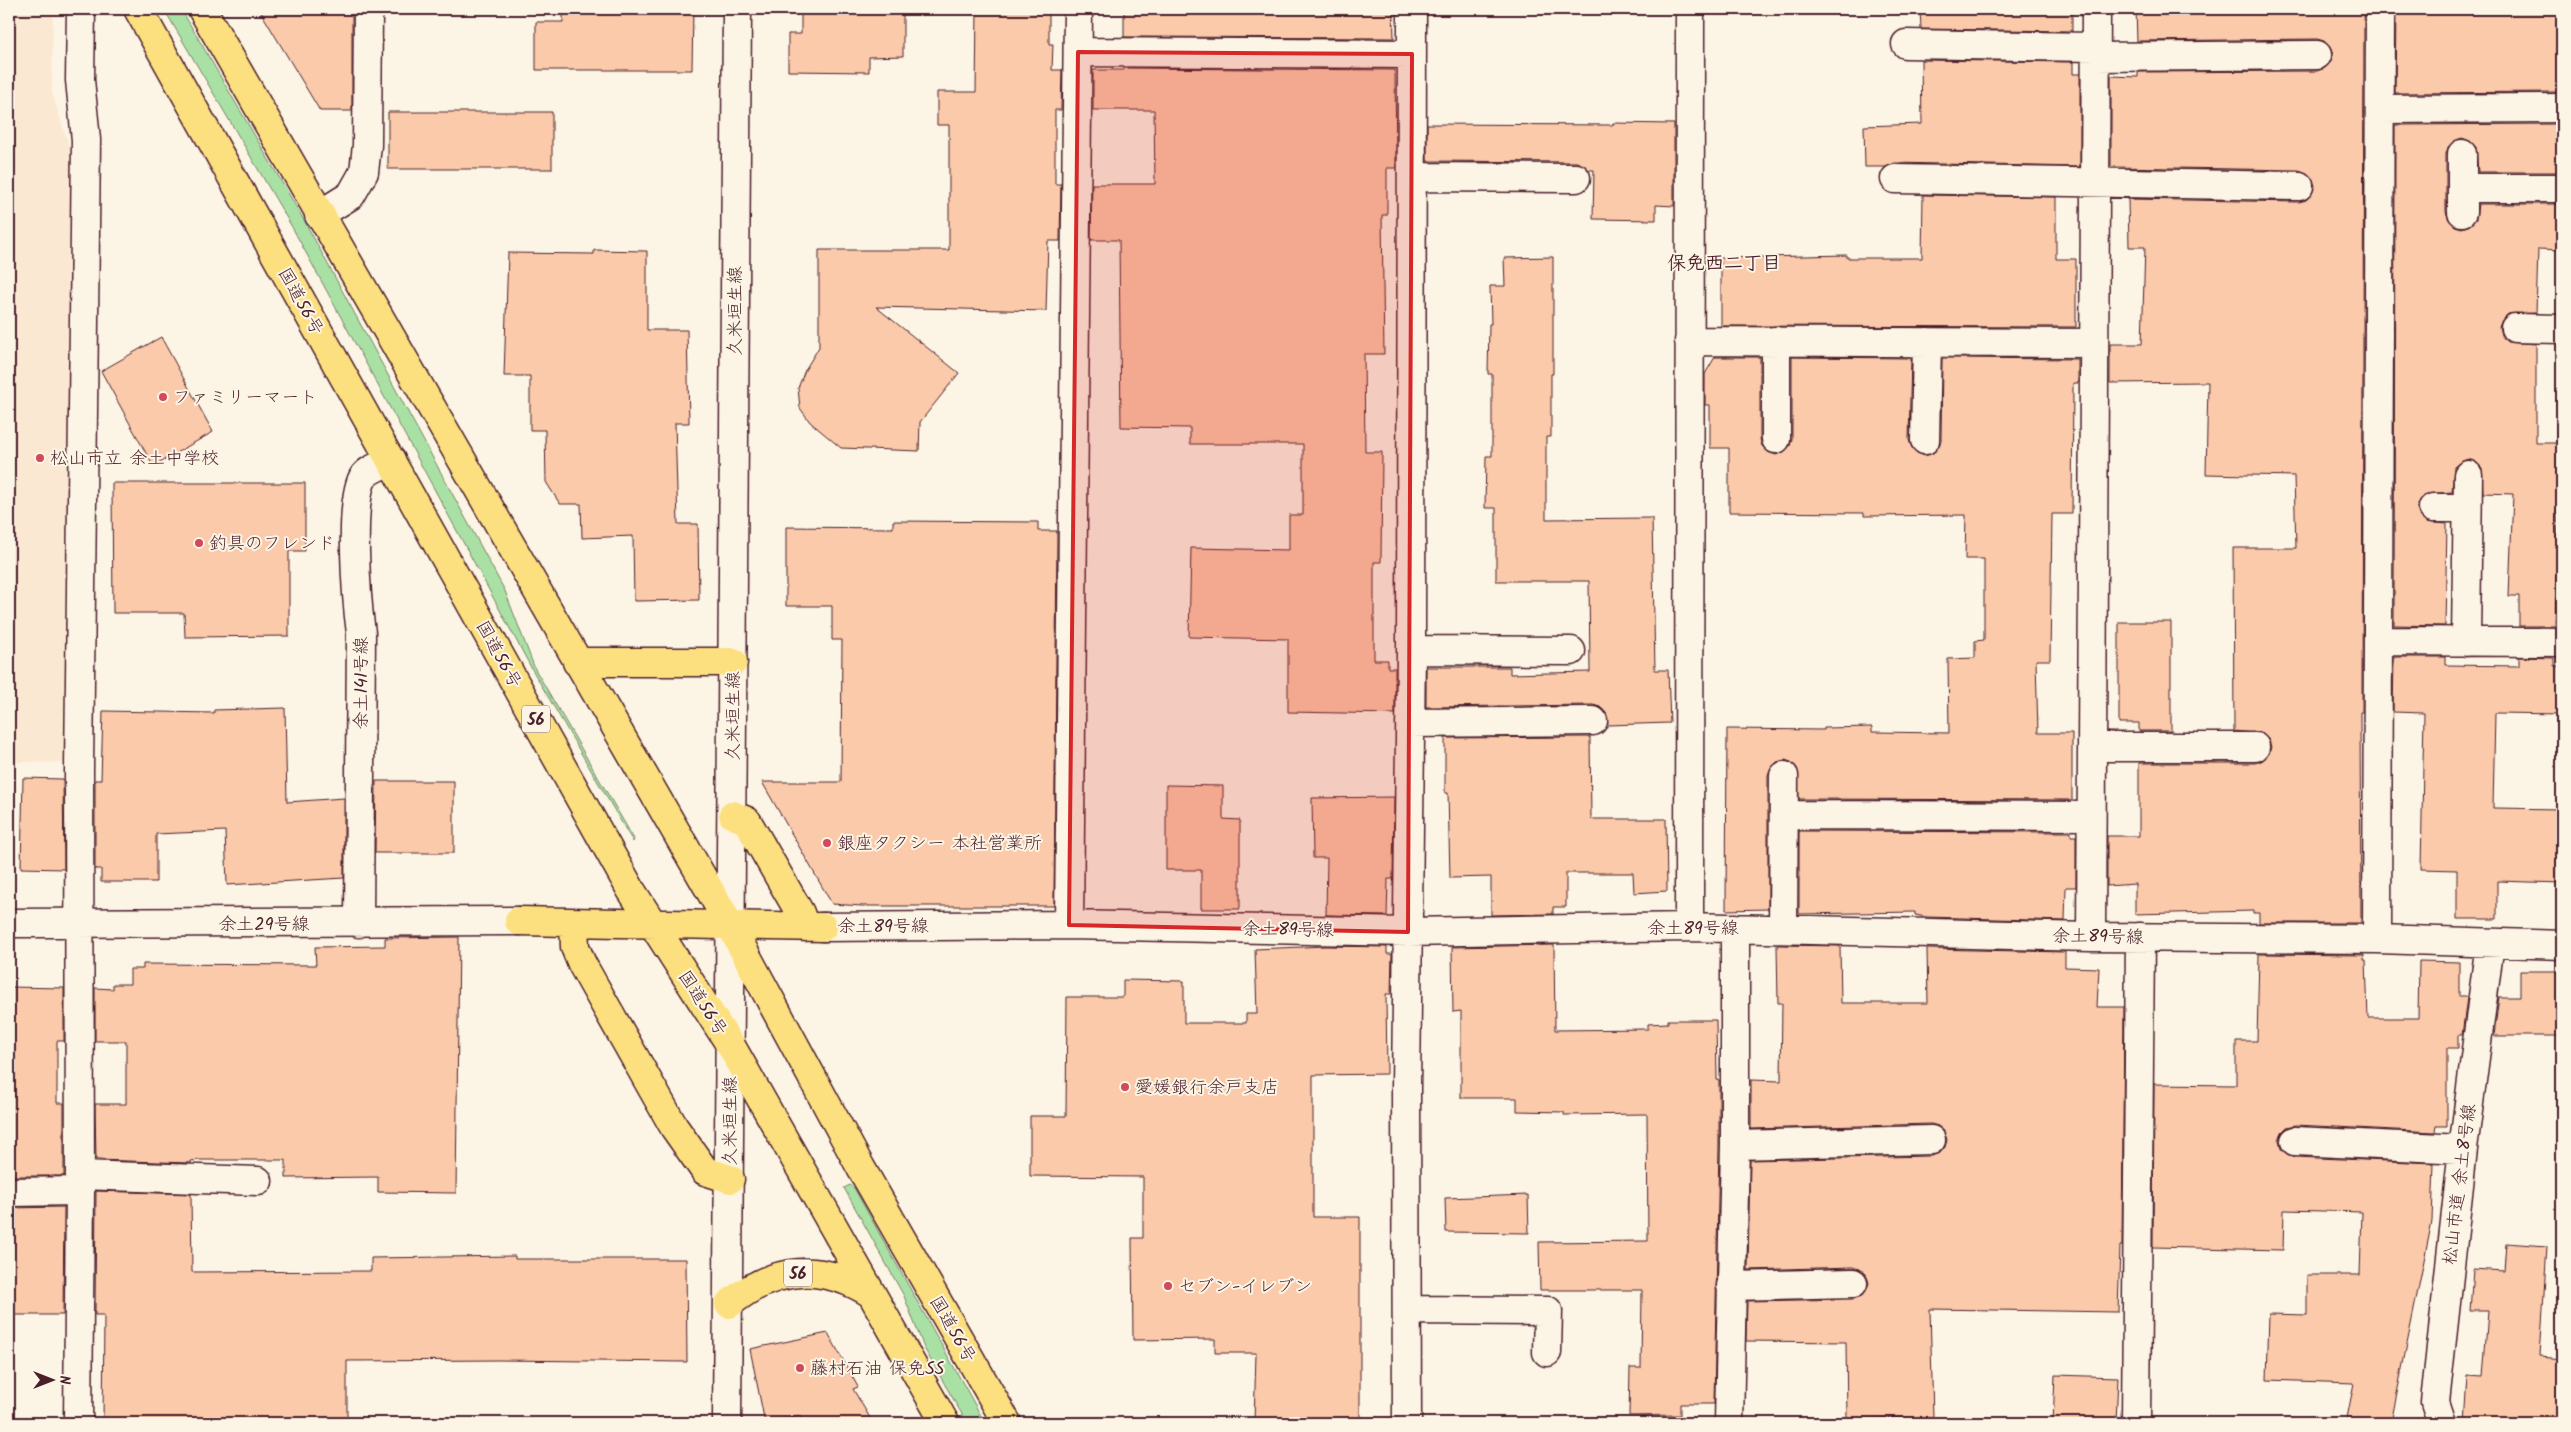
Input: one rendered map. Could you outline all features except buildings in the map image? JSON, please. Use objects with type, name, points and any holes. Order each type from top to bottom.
[{"type":"highway","name":"国道56号","points":[[138,9],[631,890],[731,1046],[945,1423]]},
{"type":"highway","name":"国道56号","points":[[202,9],[731,927],[861,1168],[1008,1423]]},
{"type":"highway","points":[[577,662],[733,662]]},
{"type":"highway","points":[[733,815],[747,821],[800,913],[814,927]]},
{"type":"highway","points":[[519,921],[731,927],[814,927]]},
{"type":"highway","points":[[574,923],[575,947],[582,964],[674,1127],[705,1171],[730,1179]]},
{"type":"highway","name":"56","points":[[729,1304],[742,1293],[764,1281],[798,1273],[824,1274],[841,1278],[872,1294]]},
{"type":"street","points":[[78,1423],[80,1183],[79,924],[86,140],[80,80],[81,9]]},
{"type":"street","points":[[319,215],[350,196],[364,172],[368,145],[368,9]]},
{"type":"street","name":"久米垣生線","points":[[727,1423],[733,815],[737,9]]},
{"type":"street","points":[[1070,925],[1078,9]]},
{"type":"street","points":[[1407,1423],[1406,1088],[1411,650],[1412,9]]},
{"type":"street","points":[[1690,9],[1690,927]]},
{"type":"street","points":[[2091,937],[2096,9]]},
{"type":"street","points":[[2376,939],[2380,9]]},
{"type":"street","points":[[1906,44],[2095,52],[2317,55]]},
{"type":"street","points":[[1078,52],[1412,54]]},
{"type":"street","points":[[2380,109],[2562,108]]},
{"type":"street","points":[[2462,154],[2462,200],[2562,188]]},
{"type":"street","points":[[1413,177],[1576,178]]},
{"type":"street","points":[[1895,179],[2095,184],[2299,186]]},
{"type":"street","points":[[2515,328],[2562,329]]},
{"type":"street","points":[[1690,341],[2094,342]]},
{"type":"street","points":[[1776,341],[1776,439]]},
{"type":"street","points":[[1925,440],[1927,342]]},
{"type":"street","name":"余土141号線","points":[[359,923],[361,633],[356,594],[357,502],[359,486],[365,475],[390,460]]},
{"type":"street","points":[[2466,642],[2468,476]]},
{"type":"street","points":[[2434,508],[2467,508]]},
{"type":"street","points":[[2378,641],[2562,642]]},
{"type":"street","points":[[1411,650],[1571,651]]},
{"type":"street","points":[[1410,723],[1592,722]]},
{"type":"street","points":[[2092,747],[2255,747]]},
{"type":"street","points":[[1783,929],[1784,776]]},
{"type":"street","points":[[1784,815],[2091,816]]},
{"type":"street","name":"余土29号線","points":[[9,923],[519,921]]},
{"type":"street","name":"余土89号線","points":[[814,927],[1070,925],[1408,932],[1690,927],[2091,937],[2376,939],[2562,944]]},
{"type":"street","points":[[1729,1423],[1735,1144],[1735,928]]},
{"type":"street","points":[[2136,1423],[2140,937]]},
{"type":"street","name":"松山市道 余土8号線","points":[[2442,1423],[2435,1402],[2463,1149],[2490,943]]},
{"type":"street","points":[[1735,1144],[1931,1140]]},
{"type":"street","points":[[2294,1141],[2463,1149]]},
{"type":"street","points":[[9,1192],[80,1183],[258,1181]]},
{"type":"street","points":[[1732,1286],[1853,1282]]},
{"type":"street","points":[[1408,1310],[1548,1311],[1547,1352]]},
{"type":"highlighted area","points":[[1078,52],[1412,54],[1408,932],[1069,925]]},
{"type":"shaded area","name":"松山市立 余土中学校","points":[[9,9],[53,9],[52,92],[71,153],[71,763],[9,762]]},
{"type":"green space","points":[[164,9],[181,9],[305,222],[505,591],[535,669],[634,839],[633,842],[533,671],[292,227]]},
{"type":"green space","points":[[850,1185],[854,1188],[985,1423],[967,1423],[924,1348],[904,1296],[844,1188]]},
{"type":"place","name":"ファミリーマート","points":[[163,397]]},
{"type":"place","name":"松山市立 余土中学校","points":[[40,458]]},
{"type":"place","name":"釣具のフレンド","points":[[199,543]]},
{"type":"place","name":"銀座タクシー 本社営業所","points":[[827,843]]},
{"type":"place","name":"愛媛銀行余戸支店","points":[[1125,1087]]},
{"type":"place","name":"セブン-イレブン","points":[[1168,1286]]},
{"type":"place","name":"藤村石油 保免SS","points":[[800,1368]]},
{"type":"district","name":"保免西二丁目","points":[[1724,262]]}]
